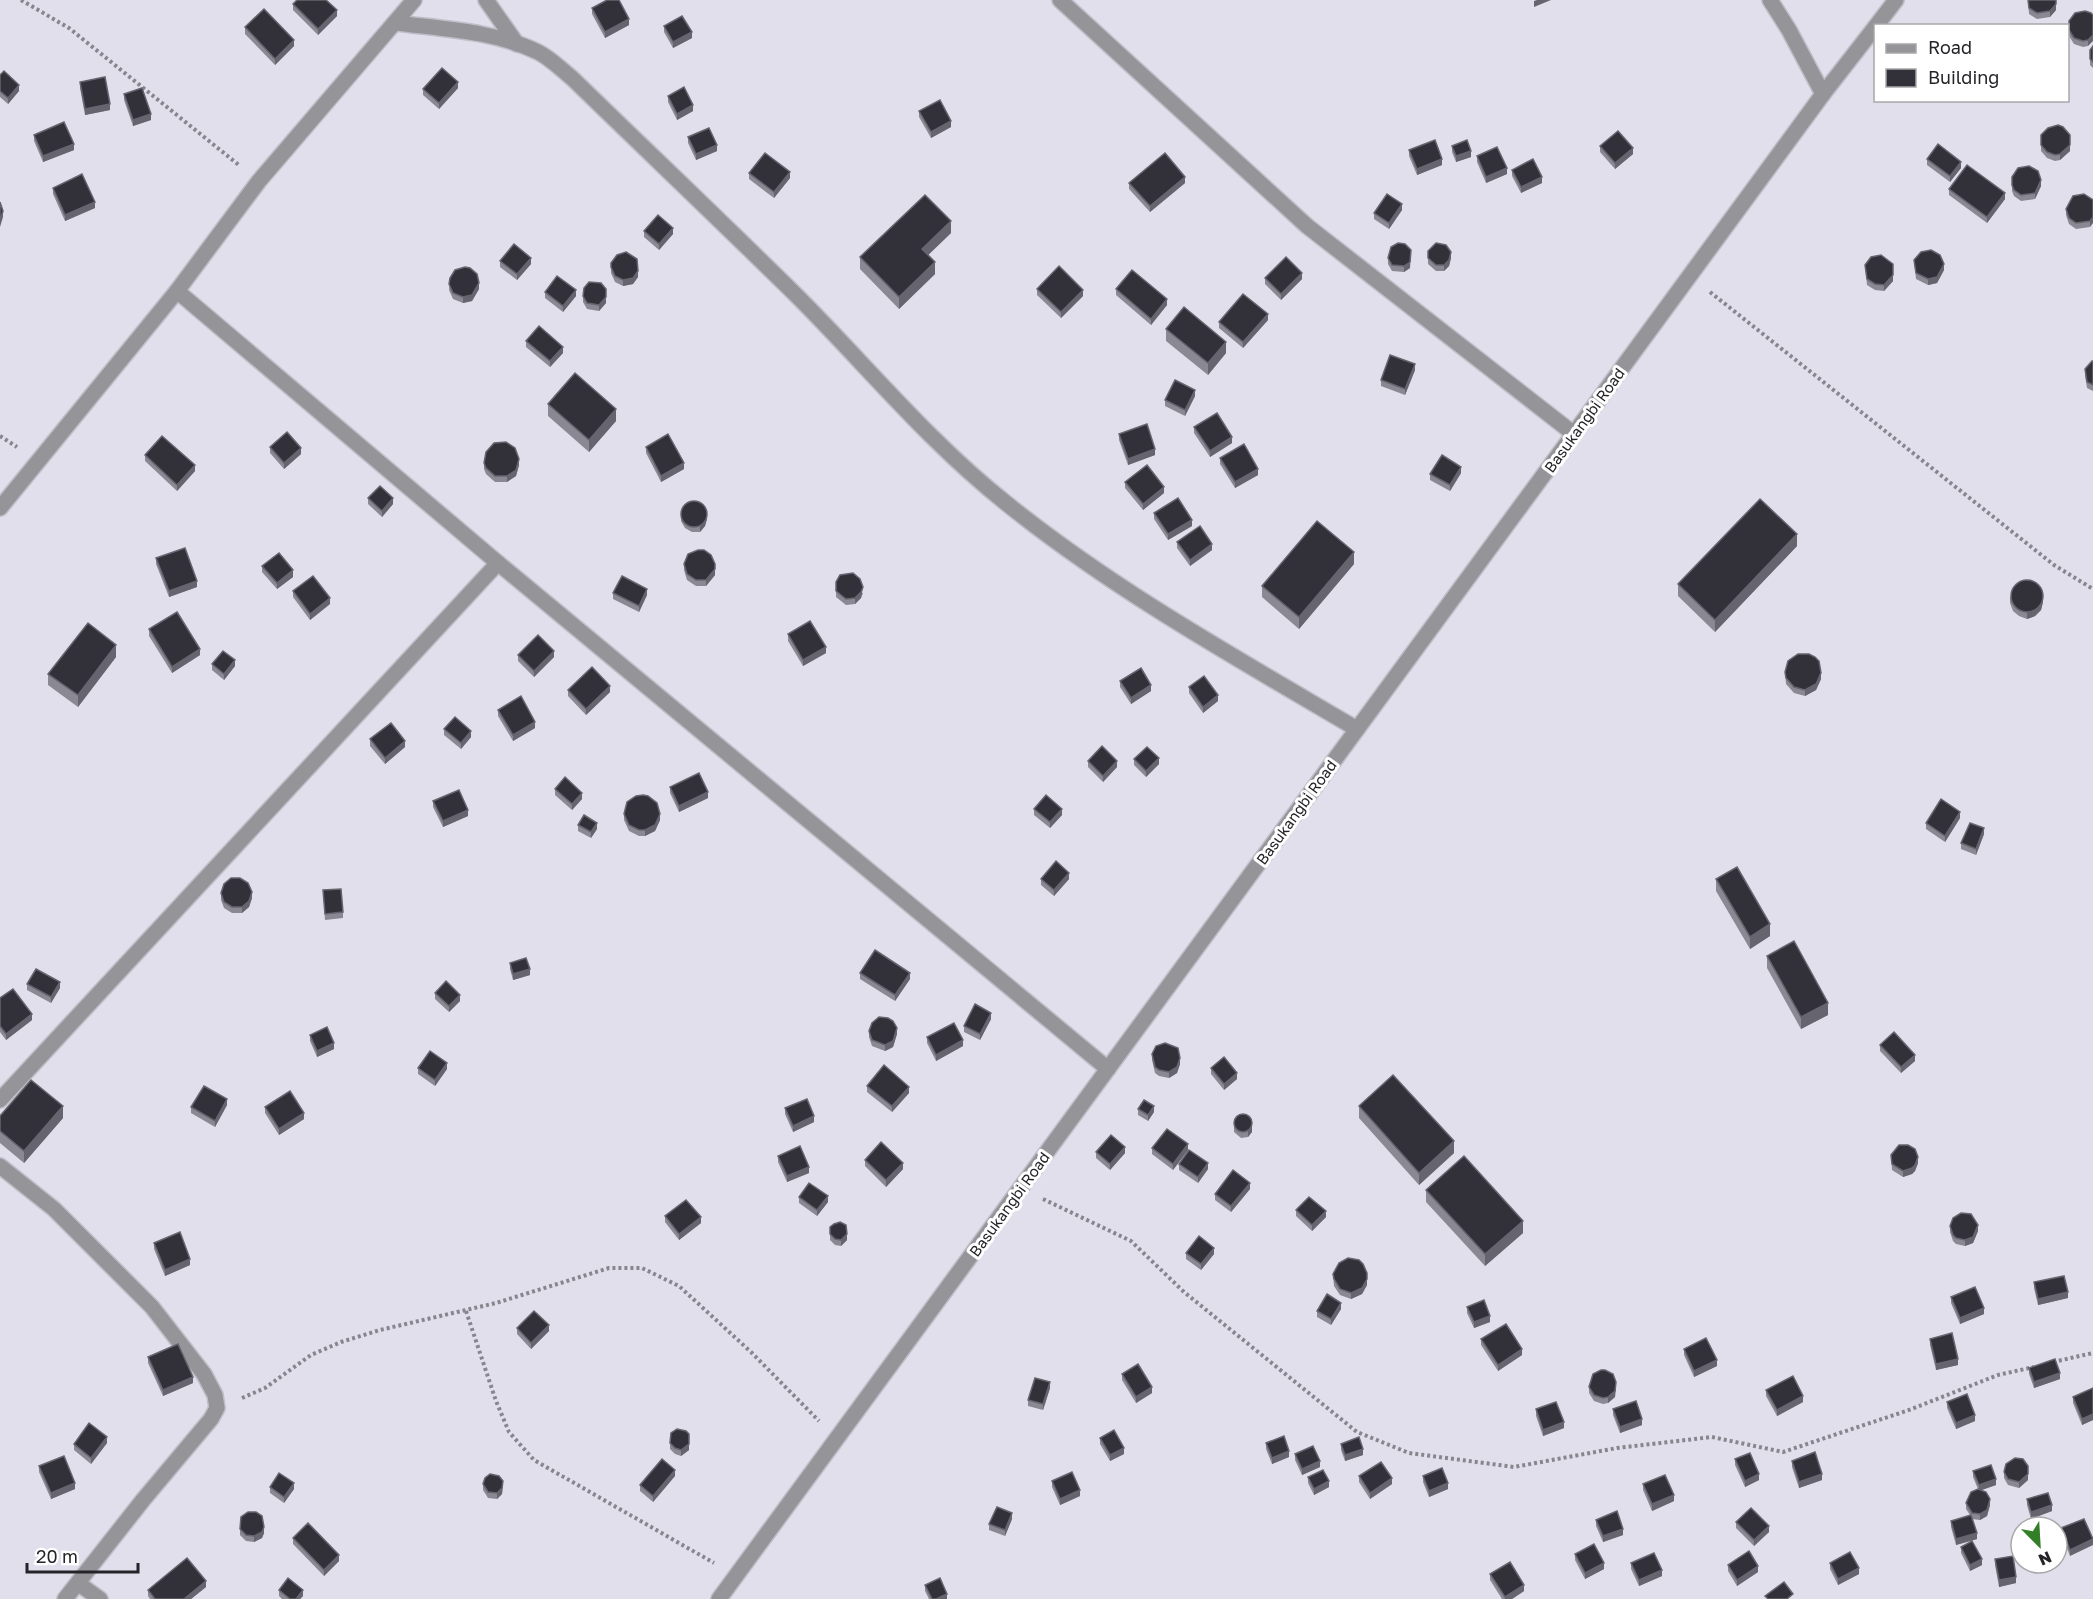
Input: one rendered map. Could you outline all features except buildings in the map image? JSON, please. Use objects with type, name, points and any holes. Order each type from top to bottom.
[{"type":"street","points":[[0,508],[177,291],[259,181],[414,0]]},
{"type":"street","points":[[486,0],[517,44]]},
{"type":"street","points":[[1060,0],[1307,226],[1574,434]]},
{"type":"street","points":[[1770,0],[1789,30],[1823,94]]},
{"type":"street","name":"Basukangbi Road","points":[[1878,24],[1896,0]]},
{"type":"street","points":[[396,22],[459,31],[517,44],[540,54],[572,78],[799,298],[945,451],[1004,501],[1050,538],[1206,641],[1357,729]]},
{"type":"street","name":"Basukangbi Road","points":[[719,1599],[1823,94],[1874,29]]},
{"type":"street","points":[[177,291],[498,564],[1108,1069]]},
{"type":"street","points":[[0,1100],[498,564]]},
{"type":"street","points":[[0,1166],[54,1209],[152,1307],[204,1374],[216,1395],[217,1408],[211,1419],[65,1599]]},
{"type":"street","points":[[79,1584],[100,1599]]},
{"type":"path","points":[[21,0],[69,28],[259,181]]},
{"type":"path","points":[[1690,276],[2054,565],[2093,589]]},
{"type":"path","points":[[1021,1188],[1131,1241],[1184,1292],[1357,1432],[1408,1453],[1514,1467],[1617,1448],[1712,1437],[1783,1452],[1909,1410],[1998,1375],[2040,1365]]},
{"type":"path","points":[[217,1408],[265,1388],[311,1355],[340,1342],[380,1330],[496,1303],[609,1268],[642,1268],[679,1286],[751,1352],[836,1439]]},
{"type":"path","points":[[466,1311],[496,1401],[509,1432],[534,1460],[736,1575]]},
{"type":"path","points":[[2051,1363],[2093,1353]]}]
